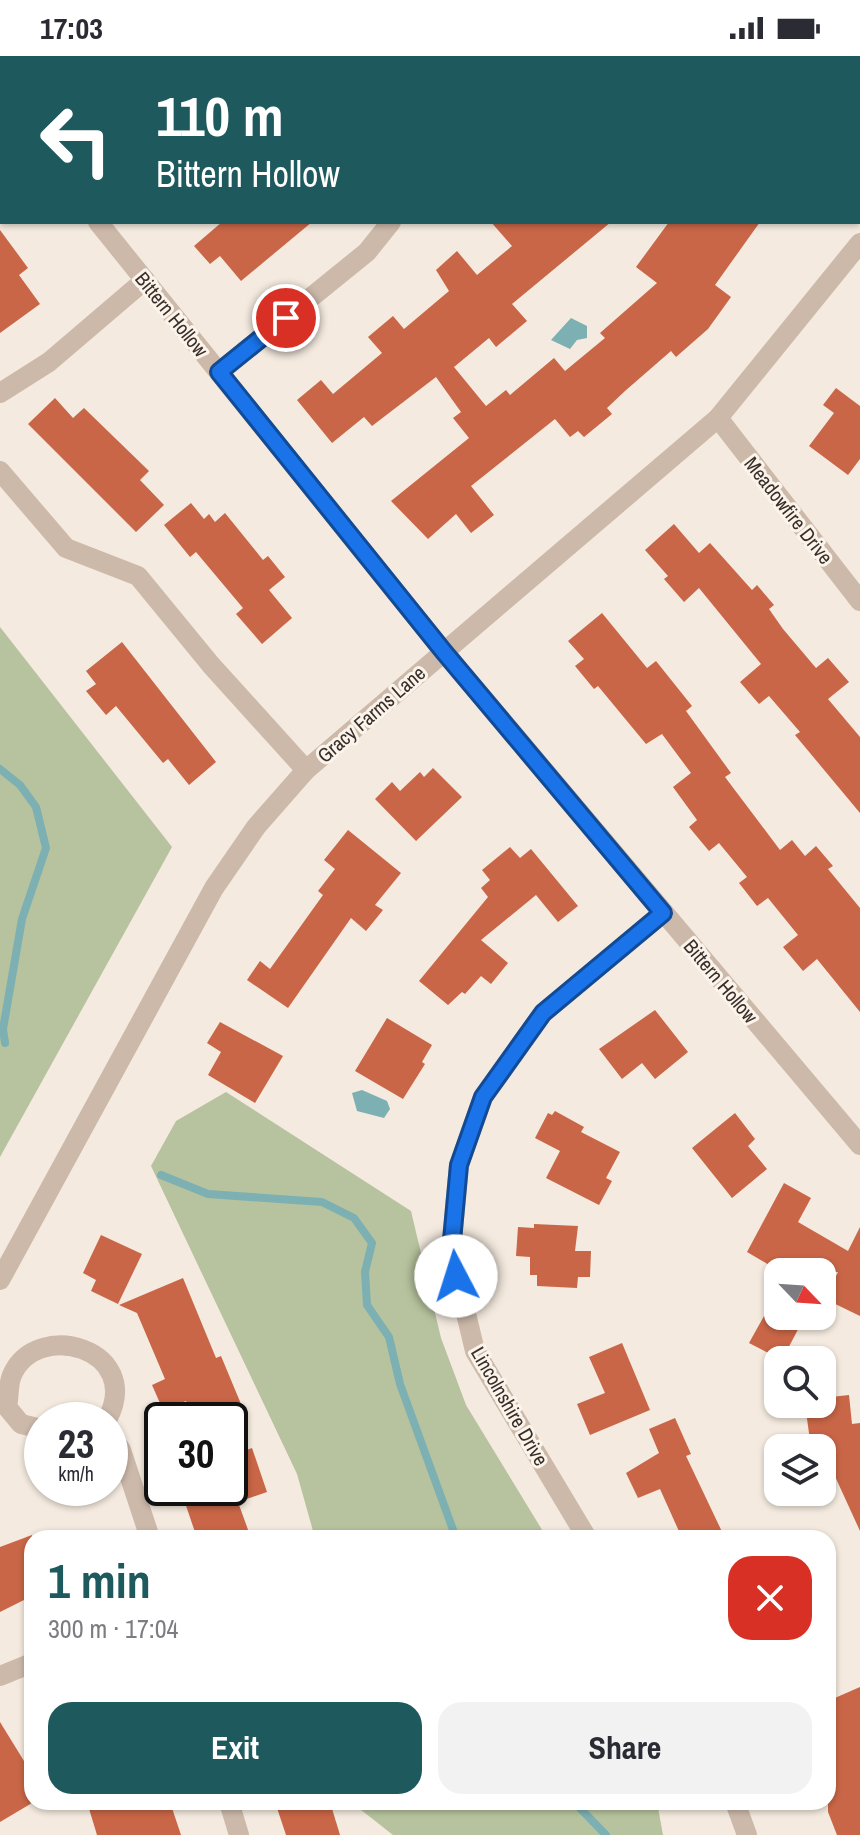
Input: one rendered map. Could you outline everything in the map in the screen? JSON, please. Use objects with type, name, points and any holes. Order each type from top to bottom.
[{"type":"street","name":"Bittern Hollow","points":[[100,224],[444,652],[860,1145]]},
{"type":"street","points":[[219,372],[367,252],[389,224]]},
{"type":"street","name":"Gracy Farms Lane","points":[[0,1280],[214,888],[256,827],[306,770],[718,418],[860,243]]},
{"type":"street","points":[[0,393],[49,362],[145,280]]},
{"type":"street","name":"Meadowfire Drive","points":[[718,418],[860,601]]},
{"type":"street","points":[[0,471],[66,548],[138,576],[211,665],[306,770]]},
{"type":"street","name":"Lincolnshire Drive","points":[[582,1530],[475,1351],[451,1251],[459,1165],[483,1097],[543,1013],[663,913]]},
{"type":"street","points":[[24,1425],[13,1417],[7,1407],[6,1373],[27,1356],[50,1345],[75,1347],[103,1359],[112,1370],[116,1385],[112,1402]]},
{"type":"street","points":[[128,1471],[147,1530]]},
{"type":"street","points":[[0,1676],[24,1666]]},
{"type":"street","points":[[231,1810],[239,1835]]},
{"type":"street","points":[[738,1810],[747,1835]]},
{"type":"green space","points":[[0,627],[172,847],[0,1157]]},
{"type":"green space","points":[[226,1092],[411,1211],[441,1338],[466,1405],[542,1530],[313,1530],[297,1474],[151,1166],[176,1121]]},
{"type":"green space","points":[[361,1810],[658,1810],[663,1835],[393,1835]]},
{"type":"water","points":[[571,318],[587,326],[587,338],[577,340],[570,349],[551,340]]},
{"type":"water","points":[[362,1090],[387,1101],[390,1109],[384,1118],[357,1111],[352,1093]]},
{"type":"building","points":[[220,224],[310,224],[241,281],[220,256],[210,264],[194,246]]},
{"type":"building","points":[[493,224],[609,224],[512,304],[527,321],[496,347],[489,338],[454,367],[486,406],[506,390],[510,395],[554,358],[565,371],[605,338],[600,333],[657,283],[636,267],[668,224],[759,224],[715,285],[731,297],[708,329],[676,357],[671,351],[625,391],[607,408],[612,414],[584,437],[578,431],[570,437],[555,419],[471,486],[494,515],[471,533],[456,514],[428,539],[391,501],[469,438],[453,418],[461,412],[436,377],[372,426],[364,417],[332,443],[297,400],[321,380],[333,394],[382,353],[368,337],[393,316],[404,329],[449,291],[436,270],[457,251],[477,275],[512,246]]},
{"type":"building","points":[[0,230],[28,268],[19,275],[40,304],[0,333]]},
{"type":"building","points":[[836,388],[860,406],[860,459],[848,475],[809,446],[834,413],[823,405]]},
{"type":"building","points":[[55,398],[73,418],[84,408],[149,471],[140,480],[164,505],[136,532],[28,424]]},
{"type":"building","points":[[191,503],[204,519],[209,514],[215,522],[225,513],[263,560],[268,556],[285,577],[269,590],[292,618],[262,644],[236,614],[243,608],[196,552],[190,557],[164,525]]},
{"type":"building","points":[[674,524],[699,553],[710,543],[752,590],[757,585],[774,605],[769,609],[783,629],[816,668],[828,658],[849,682],[828,699],[860,737],[860,813],[795,735],[800,732],[769,696],[759,704],[740,682],[761,664],[699,588],[684,602],[664,579],[668,576],[645,550]]},
{"type":"building","points":[[602,613],[647,668],[656,661],[692,706],[686,711],[731,773],[725,777],[780,850],[792,840],[805,856],[816,846],[833,866],[828,869],[860,908],[860,1012],[817,959],[803,971],[783,947],[798,935],[768,898],[757,906],[739,883],[747,877],[719,843],[709,851],[689,827],[697,820],[673,787],[691,773],[662,734],[646,744],[598,686],[594,689],[575,666],[584,659],[568,641]]},
{"type":"building","points":[[122,642],[216,762],[189,785],[168,759],[163,763],[116,706],[106,715],[86,691],[96,684],[86,671]]},
{"type":"building","points":[[433,768],[462,797],[416,841],[375,799],[392,782],[400,791],[420,772],[424,777]]},
{"type":"building","points":[[348,830],[401,873],[375,905],[383,910],[366,931],[351,918],[288,1008],[247,980],[260,961],[270,969],[323,895],[318,891],[335,869],[324,860]]},
{"type":"building","points":[[510,847],[520,858],[531,849],[578,906],[558,922],[536,895],[481,940],[508,963],[491,984],[481,976],[465,994],[462,992],[448,1005],[419,981],[488,897],[481,888],[490,880],[482,870]]},
{"type":"building","points":[[655,1010],[688,1052],[655,1079],[642,1063],[622,1079],[599,1049]]},
{"type":"building","points":[[387,1018],[432,1045],[422,1062],[425,1064],[403,1099],[355,1071]]},
{"type":"building","points":[[220,1022],[283,1056],[255,1103],[208,1075],[221,1052],[207,1043]]},
{"type":"building","points":[[555,1111],[584,1127],[581,1132],[620,1152],[606,1178],[612,1181],[599,1205],[546,1178],[560,1151],[535,1138],[548,1113],[552,1115]]},
{"type":"building","points":[[735,1113],[755,1139],[748,1146],[767,1169],[732,1198],[692,1148]]},
{"type":"building","points":[[784,1183],[811,1198],[798,1222],[848,1251],[860,1227],[860,1316],[836,1304],[836,1258],[764,1258],[764,1262],[747,1252]]},
{"type":"building","points":[[534,1224],[578,1226],[575,1251],[591,1251],[590,1277],[578,1277],[577,1288],[537,1286],[537,1275],[530,1275],[530,1257],[516,1256],[518,1227],[534,1228]]},
{"type":"building","points":[[101,1235],[142,1254],[118,1304],[91,1291],[96,1280],[83,1273]]},
{"type":"building","points":[[183,1278],[216,1358],[221,1356],[240,1402],[159,1402],[152,1385],[165,1379],[137,1313],[119,1305]]},
{"type":"building","points":[[764,1316],[764,1330],[798,1330],[789,1346],[764,1346],[764,1351],[749,1343]]},
{"type":"building","points":[[622,1343],[650,1410],[590,1435],[577,1404],[605,1393],[589,1357]]},
{"type":"building","points":[[849,1395],[852,1424],[860,1423],[860,1531],[836,1478],[836,1434],[809,1434],[807,1418],[836,1418],[836,1396]]},
{"type":"building","points":[[675,1418],[691,1454],[686,1456],[721,1530],[678,1530],[660,1489],[638,1498],[626,1473],[659,1453],[649,1429]]},
{"type":"building","points":[[252,1448],[267,1492],[248,1499],[248,1449]]},
{"type":"building","points":[[186,1506],[239,1506],[248,1530],[194,1530]]},
{"type":"building","points":[[24,1538],[24,1600],[0,1612],[0,1547]]},
{"type":"building","points":[[860,1687],[860,1835],[837,1835],[828,1812],[836,1810],[836,1698]]},
{"type":"building","points":[[0,1722],[24,1761],[24,1808],[0,1822]]},
{"type":"building","points":[[89,1810],[173,1810],[181,1835],[97,1835]]},
{"type":"building","points":[[278,1810],[332,1810],[340,1835],[286,1835]]},
{"type":"waterway","points":[[0,769],[20,785],[36,807],[46,848],[22,919],[3,1029],[5,1043]]},
{"type":"waterway","points":[[161,1175],[208,1194],[322,1202],[354,1218],[372,1243],[365,1272],[367,1305],[389,1337],[400,1384],[453,1530]]},
{"type":"waterway","points":[[582,1810],[606,1835]]},
{"type":"route","points":[[286,318],[219,372],[444,652],[663,913],[543,1013],[483,1097],[459,1165],[451,1251],[456,1276]]}]
